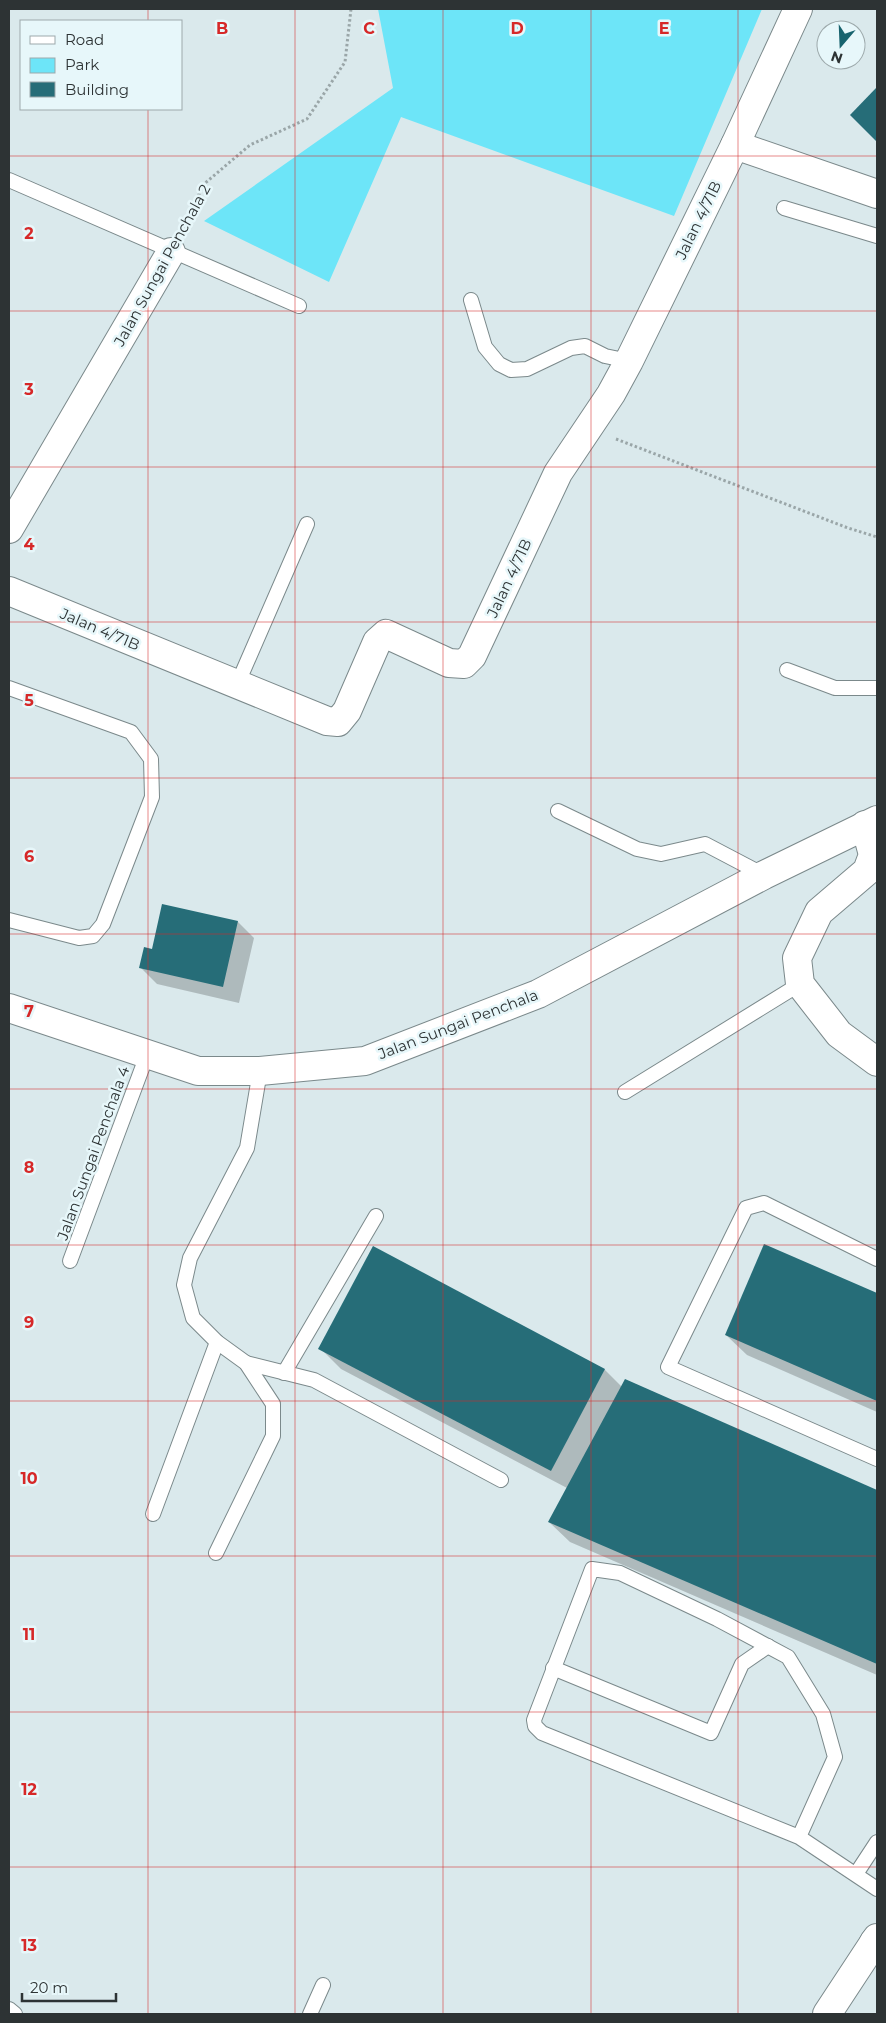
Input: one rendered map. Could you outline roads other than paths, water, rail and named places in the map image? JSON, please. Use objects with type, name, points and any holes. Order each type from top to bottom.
[{"type":"street","name":"Jalan 4/71B","points":[[9,591],[237,685],[327,720],[338,722],[347,711],[377,642],[386,634],[449,663],[464,664],[472,656],[558,473],[611,394],[629,361],[735,145],[798,9]]},
{"type":"street","points":[[735,145],[877,194]]},
{"type":"street","name":"Jalan Sungai Penchala 2","points":[[9,529],[171,252]]},
{"type":"street","points":[[871,823],[875,857],[867,871],[819,912],[797,958],[800,984],[839,1034],[877,1062]]},
{"type":"street","name":"Jalan Sungai Penchala","points":[[9,1008],[198,1071],[260,1071],[365,1060],[538,994],[764,875],[871,823]]},
{"type":"street","points":[[826,2014],[876,1941]]},
{"type":"lane","points":[[9,180],[299,306]]},
{"type":"lane","points":[[784,208],[877,236]]},
{"type":"lane","points":[[471,300],[485,347],[499,364],[511,370],[527,368],[571,348],[585,346],[605,356],[629,361]]},
{"type":"lane","points":[[237,685],[307,524]]},
{"type":"lane","points":[[787,670],[835,688],[877,688]]},
{"type":"lane","points":[[9,688],[131,732],[151,759],[152,797],[103,924],[93,936],[79,938],[9,920]]},
{"type":"lane","points":[[558,811],[637,848],[661,854],[705,844],[764,875]]},
{"type":"lane","points":[[625,1092],[800,984]]},
{"type":"lane","name":"Jalan Sungai Penchala 4","points":[[70,1261],[147,1055]]},
{"type":"lane","points":[[216,1552],[274,1436],[273,1404],[246,1363],[217,1342],[193,1318],[184,1285],[190,1258],[247,1148],[260,1071]]},
{"type":"lane","points":[[877,1259],[764,1204],[746,1208],[668,1367],[877,1459]]},
{"type":"lane","points":[[284,1373],[376,1216]]},
{"type":"lane","points":[[154,1514],[217,1342]]},
{"type":"lane","points":[[246,1363],[314,1380],[501,1480]]},
{"type":"lane","points":[[799,1837],[835,1757],[823,1714],[788,1657],[620,1573],[592,1569],[534,1720],[535,1726],[542,1733],[799,1837],[877,1889]]},
{"type":"lane","points":[[553,1668],[711,1733],[742,1664],[768,1646]]},
{"type":"lane","points":[[856,1874],[877,1842]]},
{"type":"lane","points":[[310,2014],[323,1985]]},
{"type":"lane","points":[[9,2009],[15,2014]]}]
